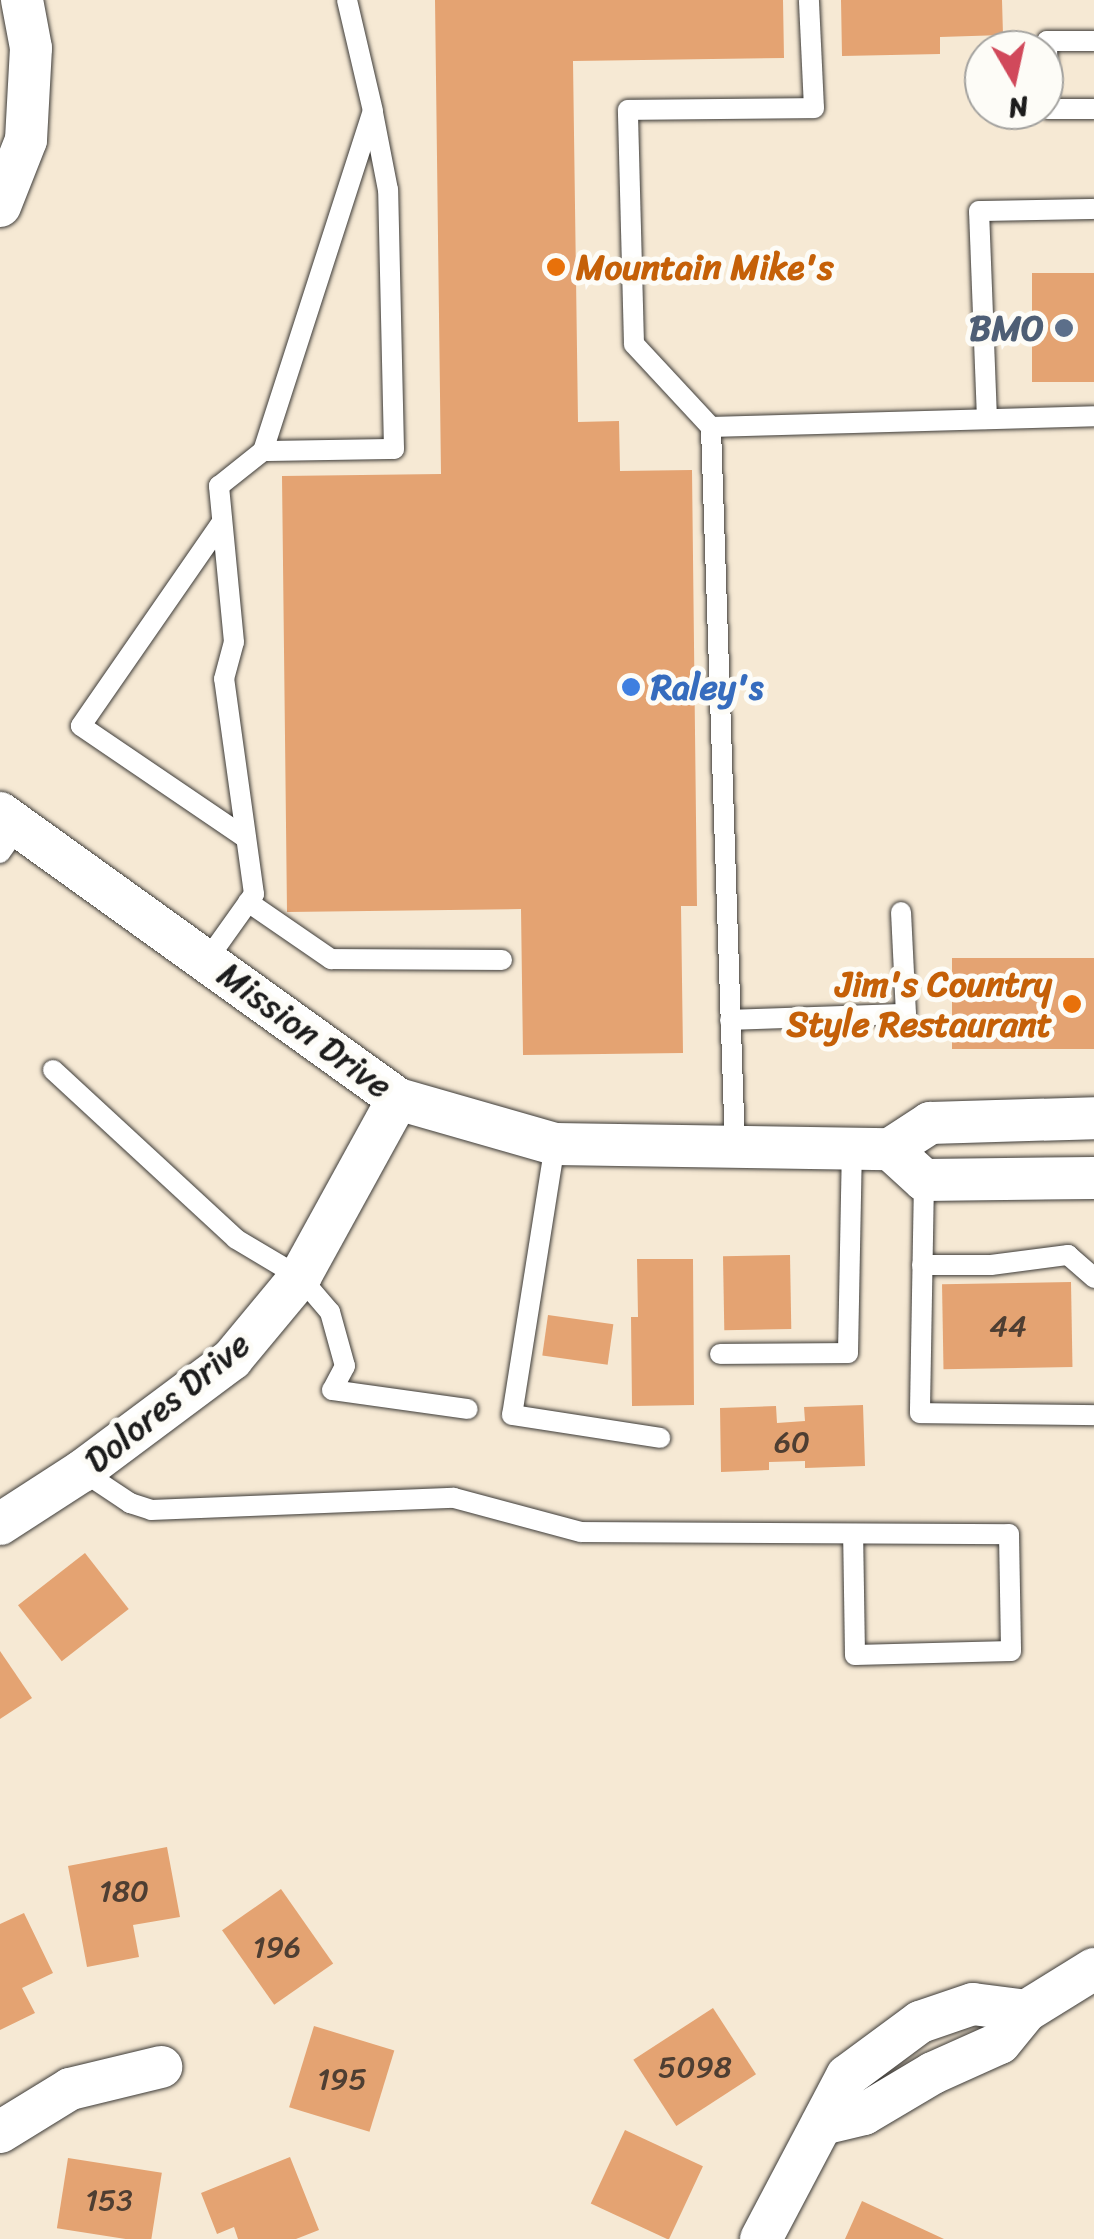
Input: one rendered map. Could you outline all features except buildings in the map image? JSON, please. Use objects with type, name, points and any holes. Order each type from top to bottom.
[{"type":"street","points":[[0,206],[26,140],[31,48],[22,0]]},
{"type":"street","name":"Mission Drive","points":[[6,831],[207,960],[398,1099],[555,1144],[871,1149]]},
{"type":"street","name":"Dolores Drive","points":[[0,1524],[82,1471],[232,1358],[300,1277],[398,1099]]},
{"type":"street","points":[[871,1149],[930,1123],[1094,1118]]},
{"type":"street","points":[[871,1149],[924,1180],[1094,1178]]},
{"type":"street","points":[[760,2239],[822,2124],[864,2114],[933,2072],[1000,2043],[1026,2011],[1094,1969]]},
{"type":"street","points":[[0,2132],[70,2089],[161,2067]]},
{"type":"lane","points":[[264,451],[394,449],[388,190],[347,0]]},
{"type":"lane","points":[[734,1148],[711,427],[634,344],[628,110],[814,108],[809,0]]},
{"type":"lane","points":[[1094,40],[1047,41],[1048,109],[1094,109]]},
{"type":"lane","points":[[207,960],[254,894],[224,678],[234,642],[219,486],[264,451],[373,111]]},
{"type":"lane","points":[[987,419],[979,210],[1094,209]]},
{"type":"lane","points":[[711,427],[1094,416]]},
{"type":"lane","points":[[222,522],[80,726],[246,838]]},
{"type":"lane","points":[[248,902],[330,960],[502,960]]},
{"type":"lane","points":[[730,1020],[906,1014],[900,912]]},
{"type":"lane","points":[[53,1070],[236,1238],[300,1277],[330,1312],[344,1366],[332,1390],[468,1409]]},
{"type":"lane","points":[[555,1144],[512,1415],[660,1438]]},
{"type":"lane","points":[[720,1354],[848,1353],[871,1149]]},
{"type":"lane","points":[[924,1180],[920,1414],[1094,1415]]},
{"type":"lane","points":[[922,1264],[991,1265],[1068,1255],[1094,1278]]},
{"type":"lane","points":[[82,1471],[130,1502],[152,1510],[454,1498],[581,1532],[1009,1534],[1011,1651],[855,1655],[853,1534]]},
{"type":"place","name":"Mountain Mike's","points":[[556,267]]},
{"type":"place","name":"BMO","points":[[1064,328]]},
{"type":"place","name":"Raley's","points":[[631,687]]},
{"type":"place","name":"Jim's Country Style Restaurant","points":[[1072,1004]]}]
